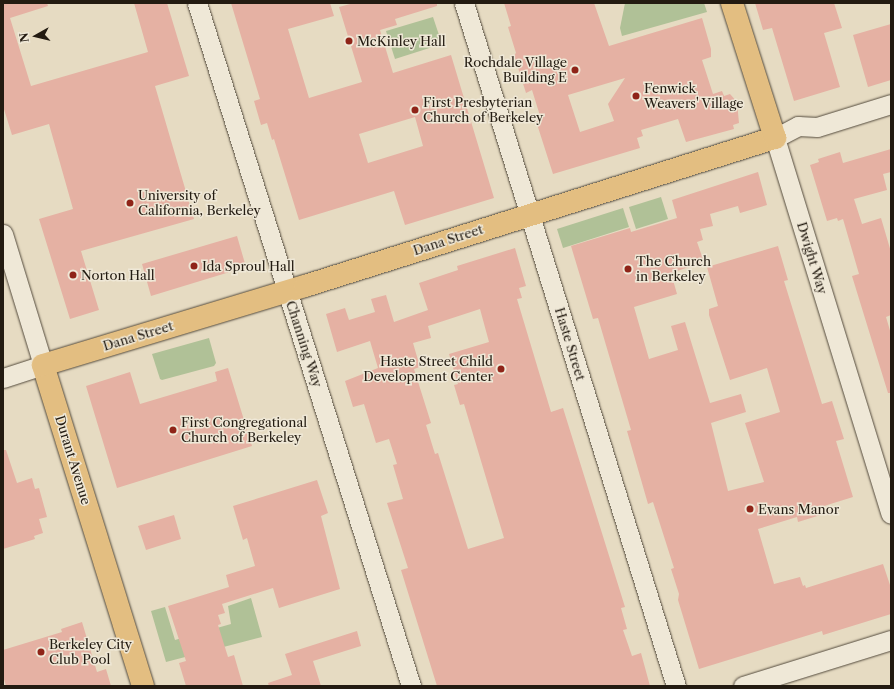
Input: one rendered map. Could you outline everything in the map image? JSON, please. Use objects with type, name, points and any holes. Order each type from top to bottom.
[{"type":"main road","name":"Dwight Way","points":[[732,3],[774,138]]},
{"type":"main road","name":"Dana Street","points":[[43,365],[287,292],[774,138]]},
{"type":"main road","name":"Durant Avenue","points":[[43,365],[143,686]]},
{"type":"street","name":"Channing Way","points":[[196,3],[411,686]]},
{"type":"street","name":"Haste Street","points":[[464,3],[676,686]]},
{"type":"street","name":"Dana Street","points":[[774,138],[798,126],[817,127],[891,104]]},
{"type":"street","name":"Dwight Way","points":[[774,138],[891,514]]},
{"type":"street","name":"Durant Avenue","points":[[3,234],[43,365]]},
{"type":"street","name":"Dana Street","points":[[3,378],[43,365]]},
{"type":"street","points":[[743,686],[891,640]]},
{"type":"green space","points":[[625,3],[704,3],[707,12],[622,36],[620,28]]},
{"type":"green space","points":[[433,17],[442,44],[395,59],[386,31]]},
{"type":"green space","points":[[661,197],[668,219],[636,229],[629,207]]},
{"type":"green space","points":[[623,208],[629,227],[563,248],[557,229]]},
{"type":"green space","points":[[209,338],[216,363],[214,366],[162,380],[160,379],[152,354]]},
{"type":"green space","points":[[251,598],[262,637],[166,662],[151,611],[165,607],[175,640],[231,624],[228,606]]},
{"type":"building","points":[[3,3],[47,3],[48,6],[10,18],[31,86],[148,52],[134,3],[167,3],[189,76],[155,86],[194,219],[81,251],[99,310],[70,319],[39,219],[73,209],[49,124],[12,135],[3,106]]},
{"type":"building","name":"First Presbyterian Church of Berkeley","points":[[231,3],[330,3],[334,16],[288,29],[309,98],[362,82],[339,7],[354,3],[437,3],[437,6],[395,19],[397,25],[380,30],[393,73],[451,55],[494,198],[405,225],[394,191],[299,220],[274,139],[272,140],[267,123],[261,125],[254,101],[260,99]],"holes":[[[415,117],[423,146],[368,163],[359,134]]]},
{"type":"building","points":[[504,3],[594,3],[609,46],[702,18],[711,49],[711,57],[702,60],[713,94],[722,91],[724,96],[730,94],[737,102],[739,123],[733,125],[734,129],[686,142],[678,119],[641,130],[643,136],[637,138],[640,148],[553,174],[536,121],[541,119],[532,90],[526,93],[514,55],[516,53],[508,27],[511,26]],"holes":[[[625,78],[608,104],[614,121],[580,132],[568,95]]]},
{"type":"building","points":[[755,3],[834,3],[842,28],[824,33],[840,87],[794,101],[772,28],[763,30]]},
{"type":"building","points":[[891,24],[891,80],[868,87],[853,35]]},
{"type":"building","points":[[891,149],[891,172],[883,174],[887,190],[854,199],[862,224],[881,218],[891,252],[891,315],[886,317],[891,334],[891,393],[888,393],[852,276],[859,274],[843,219],[838,221],[837,218],[827,221],[810,165],[819,162],[818,159],[840,152],[843,163]]},
{"type":"building","points":[[758,172],[767,205],[740,213],[738,206],[710,214],[713,226],[700,229],[703,240],[697,242],[704,262],[671,273],[677,294],[634,307],[649,359],[678,350],[671,326],[685,322],[710,403],[741,394],[746,412],[711,423],[728,491],[764,482],[745,423],[780,412],[767,368],[730,380],[709,315],[709,309],[718,306],[707,267],[778,246],[788,280],[784,281],[822,404],[832,401],[844,439],[836,441],[853,497],[824,506],[827,513],[798,522],[797,517],[758,529],[774,584],[800,577],[803,586],[805,585],[806,588],[883,564],[891,588],[891,614],[823,635],[822,631],[699,669],[678,600],[679,594],[671,569],[674,568],[653,502],[648,504],[627,431],[631,430],[598,318],[593,319],[571,246],[630,228],[631,232],[677,218],[672,200]]},
{"type":"building","name":"Ida Sproul Hall","points":[[237,236],[246,267],[151,296],[142,264]]},
{"type":"building","points":[[515,248],[526,286],[519,288],[522,298],[517,299],[551,412],[563,408],[625,607],[621,608],[627,629],[623,630],[632,656],[641,653],[650,686],[437,686],[401,570],[408,568],[387,503],[403,499],[393,465],[397,464],[389,439],[376,443],[364,404],[353,407],[345,381],[378,368],[370,341],[337,352],[326,314],[345,308],[349,320],[375,312],[371,299],[386,295],[394,322],[428,310],[419,283],[458,270],[457,266]],"holes":[[[480,309],[489,342],[449,354],[458,384],[454,385],[460,405],[464,404],[504,538],[468,549],[438,453],[435,454],[426,425],[431,423],[414,369],[420,367],[413,343],[431,338],[428,326]]]},
{"type":"building","name":"First Congregational Church of Berkeley","points":[[228,368],[252,446],[117,488],[86,386],[130,372],[140,404],[217,381],[215,372]]},
{"type":"building","points":[[3,450],[6,450],[17,483],[32,478],[35,489],[39,488],[47,517],[39,519],[43,533],[34,536],[35,539],[3,549]]},
{"type":"building","points":[[317,480],[328,513],[321,516],[340,589],[279,608],[273,588],[222,604],[225,613],[218,615],[221,624],[218,625],[228,657],[234,655],[243,686],[186,686],[179,663],[186,661],[168,606],[229,587],[226,575],[255,566],[247,538],[243,540],[233,506]]},
{"type":"building","points":[[174,515],[181,539],[146,550],[138,526]]},
{"type":"building","points":[[82,622],[97,672],[106,669],[111,686],[6,686],[3,676],[3,650],[62,632],[61,629]]},
{"type":"building","points":[[357,631],[361,646],[313,661],[321,686],[269,686],[268,683],[292,675],[285,654]]},
{"type":"place","name":"McKinley Hall","points":[[349,41]]},
{"type":"place","name":"Rochdale Village Building E","points":[[575,70]]},
{"type":"place","name":"Fenwick Weavers' Village","points":[[636,96]]},
{"type":"place","name":"First Presbyterian Church of Berkeley","points":[[415,110]]},
{"type":"place","name":"University of California, Berkeley","points":[[130,203]]},
{"type":"place","name":"Ida Sproul Hall","points":[[194,266]]},
{"type":"place","name":"The Church in Berkeley","points":[[628,269]]},
{"type":"place","name":"Norton Hall","points":[[73,275]]},
{"type":"place","name":"Haste Street Child Development Center","points":[[501,369]]},
{"type":"place","name":"First Congregational Church of Berkeley","points":[[173,430]]},
{"type":"place","name":"Evans Manor","points":[[750,509]]},
{"type":"place","name":"Berkeley City Club Pool","points":[[41,652]]}]
